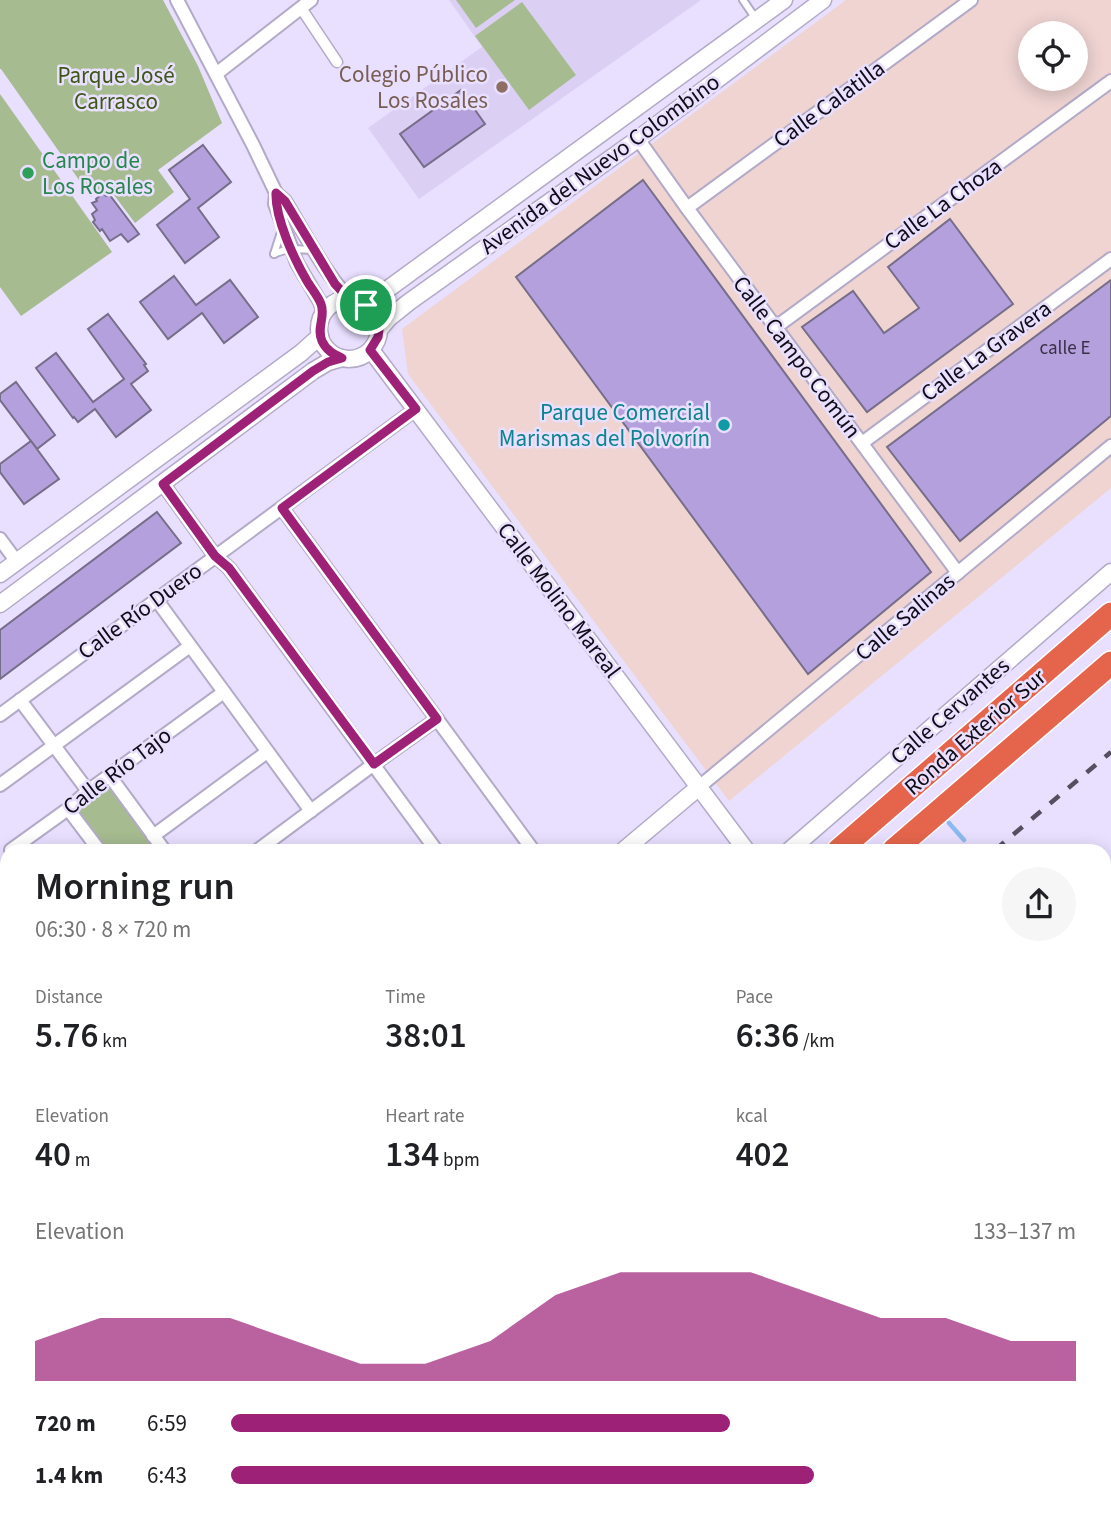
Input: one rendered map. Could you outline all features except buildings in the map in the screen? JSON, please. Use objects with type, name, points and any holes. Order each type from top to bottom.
[{"type":"highway","name":"Ronda Exterior Sur","points":[[846,844],[1111,614]]},
{"type":"highway","name":"Ronda Exterior Sur","points":[[901,844],[1111,663]]},
{"type":"street","points":[[177,0],[276,193],[285,201],[335,284],[349,299]]},
{"type":"street","name":"Avenida del Nuevo Colombino","points":[[366,305],[785,0]]},
{"type":"street","name":"Avenida del Nuevo Colombino","points":[[379,330],[409,302],[638,139],[823,0]]},
{"type":"street","name":"Calle Calatilla","points":[[687,208],[971,0]]},
{"type":"street","points":[[216,74],[306,4],[337,62]]},
{"type":"street","name":"Calle La Choza","points":[[776,327],[1111,81]]},
{"type":"street","name":"Calle Campo Común","points":[[638,139],[958,573]]},
{"type":"street","points":[[276,193],[275,204],[282,226],[297,263],[324,313]]},
{"type":"street","name":"Calle La Gravera","points":[[862,443],[1111,259]]},
{"type":"street","points":[[0,604],[313,371],[328,362],[357,358],[370,350],[378,337],[377,320],[366,305],[349,299],[331,305],[320,320],[320,336],[328,350],[342,358]]},
{"type":"street","points":[[0,574],[301,353],[320,336]]},
{"type":"street","name":"Calle Molino Mareal","points":[[370,350],[741,844]]},
{"type":"street","name":"Calle Río Duero","points":[[0,715],[416,409]]},
{"type":"street","name":"Calle Salinas","points":[[699,788],[1111,446]]},
{"type":"street","points":[[163,484],[215,556],[229,568],[432,844]]},
{"type":"street","points":[[282,508],[529,844]]},
{"type":"street","points":[[0,539],[16,562]]},
{"type":"street","name":"Calle Cervantes","points":[[797,844],[1111,572]]},
{"type":"street","points":[[156,599],[311,811]]},
{"type":"street","points":[[0,785],[190,646]]},
{"type":"street","name":"Calle Río Tajo","points":[[19,844],[224,692]]},
{"type":"street","points":[[20,700],[88,791]]},
{"type":"street","points":[[266,844],[437,719]]},
{"type":"street","points":[[153,836],[267,752]]},
{"type":"street","points":[[110,775],[159,844]]},
{"type":"street","points":[[631,844],[699,788]]},
{"type":"street","points":[[68,809],[94,844]]},
{"type":"lane","points":[[743,0],[757,20]]},
{"type":"lane","points":[[292,249],[314,250]]},
{"type":"shaded area","name":"Colegio Público Los Rosales","points":[[449,0],[701,0],[419,199],[368,128],[482,47]]},
{"type":"shaded area","points":[[846,0],[1111,0],[1111,488],[729,801],[408,374],[402,329]]},
{"type":"green space","name":"Parque José Carrasco","points":[[0,0],[163,0],[198,66],[222,123],[158,170],[174,192],[135,223],[108,187],[91,197],[0,69]]},
{"type":"green space","points":[[456,0],[515,0],[476,28]]},
{"type":"green space","points":[[522,2],[576,75],[529,110],[475,36]]},
{"type":"green space","name":"Campo de Los Rosales","points":[[0,94],[112,252],[21,316],[0,287]]},
{"type":"green space","points":[[109,788],[151,844],[104,844],[78,810]]},
{"type":"waterway","points":[[949,823],[964,840]]},
{"type":"railway","points":[[1002,844],[1111,752]]},
{"type":"place","name":"Colegio Público Los Rosales","points":[[502,87]]},
{"type":"place","name":"Campo de Los Rosales","points":[[28,173]]},
{"type":"place","name":"Parque Comercial Marismas del Polvorín","points":[[724,425]]},
{"type":"route","points":[[276,193],[285,201],[335,284],[349,299],[366,305],[373,312],[379,330],[370,350],[416,409],[282,508],[437,719],[374,764],[229,568],[215,556],[163,484],[313,371],[342,358],[334,355],[323,344],[319,328],[324,313],[297,263],[282,226],[275,204],[276,193]]}]
